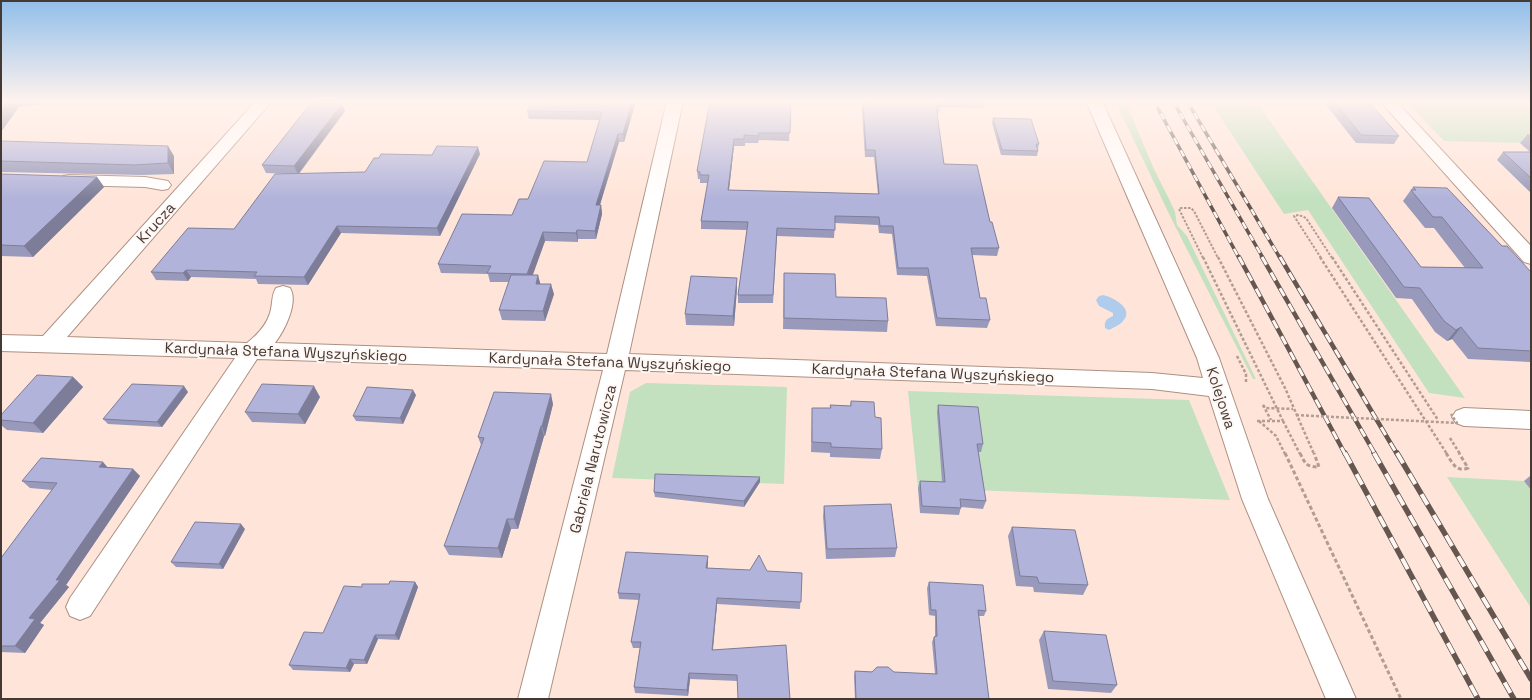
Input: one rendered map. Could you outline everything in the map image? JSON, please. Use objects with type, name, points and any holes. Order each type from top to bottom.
[{"type":"street","name":"Krucza","points":[[48,345],[235,134]]},
{"type":"street","name":"Gabriela Narutowicza","points":[[533,699],[616,362],[668,134]]},
{"type":"street","name":"Kolejowa","points":[[1108,134],[1208,358],[1254,498],[1341,699]]},
{"type":"street","points":[[1418,134],[1531,258]]},
{"type":"street","points":[[54,179],[145,182],[162,185]]},
{"type":"street","points":[[80,607],[252,351],[268,336],[281,313],[283,293]]},
{"type":"street","name":"Kardynała Stefana Wyszyńskiego","points":[[1,343],[616,362],[1152,381],[1218,388]]},
{"type":"street","points":[[1457,415],[1531,420]]},
{"type":"path","points":[[1180,208],[1191,208],[1194,211],[1285,388],[1293,409],[1319,467],[1309,467],[1305,464],[1179,210],[1180,208]]},
{"type":"path","points":[[1434,412],[1306,218],[1299,215],[1294,216],[1455,467],[1460,470],[1467,470],[1468,468],[1449,436]]},
{"type":"path","points":[[1235,353],[1246,374],[1246,388]]},
{"type":"path","points":[[1271,420],[1264,406],[1293,409]]},
{"type":"path","points":[[1256,414],[1259,420],[1276,436],[1401,699]]},
{"type":"path","points":[[1296,415],[1457,423],[1457,415]]},
{"type":"path","points":[[1255,422],[1259,420],[1283,421]]},
{"type":"green space","points":[[1131,134],[1139,134],[1175,212],[1177,225],[1187,236],[1256,379],[1253,379],[1172,220]]},
{"type":"green space","points":[[1231,134],[1279,134],[1465,398],[1429,393],[1308,210],[1284,214]]},
{"type":"green space","points":[[1437,134],[1531,134],[1531,143],[1444,141]]},
{"type":"green space","points":[[646,383],[787,387],[784,484],[612,478],[630,392]]},
{"type":"green space","points":[[908,391],[1189,400],[1230,500],[918,488]]},
{"type":"green space","points":[[1447,477],[1524,481],[1531,490],[1531,608]]},
{"type":"water","points":[[1103,295],[1117,301],[1125,308],[1126,312],[1126,317],[1122,322],[1109,330],[1105,328],[1105,323],[1113,316],[1113,313],[1099,306],[1096,300],[1099,296]]},
{"type":"building","points":[[287,134],[319,134],[294,166],[262,165]]},
{"type":"building","points":[[596,134],[623,134],[618,134],[596,205],[601,205],[595,231],[577,230],[576,233],[543,232],[527,274],[487,273],[491,266],[438,264],[462,214],[512,215],[519,199],[528,199],[544,161],[587,162]]},
{"type":"building","points":[[704,134],[759,134],[758,136],[744,135],[744,139],[734,139],[728,190],[879,194],[875,150],[866,150],[865,134],[940,134],[944,164],[977,165],[990,222],[992,222],[999,248],[971,248],[980,298],[986,298],[990,320],[937,318],[928,268],[898,268],[893,226],[880,226],[879,217],[835,216],[835,230],[777,228],[773,295],[738,295],[748,222],[701,221],[709,175],[700,175],[700,172],[697,171]]},
{"type":"building","points":[[997,134],[1036,134],[1039,144],[1036,144],[1038,151],[1002,150]]},
{"type":"building","points":[[1360,134],[1397,134],[1399,136],[1361,135]]},
{"type":"building","points":[[1,141],[168,146],[168,163],[135,165],[1,161]]},
{"type":"building","points":[[437,146],[478,147],[437,228],[337,226],[304,277],[254,276],[257,272],[186,270],[183,273],[151,272],[188,228],[234,229],[275,174],[365,172],[374,158],[379,158],[381,154],[432,155]]},
{"type":"building","points":[[1503,152],[1531,152],[1531,178]]},
{"type":"building","points":[[1,174],[97,177],[24,246],[1,245]]},
{"type":"building","points":[[1413,187],[1447,188],[1502,246],[1507,246],[1531,272],[1531,351],[1478,348],[1461,327],[1456,330],[1444,321],[1420,288],[1404,287],[1338,197],[1369,198],[1421,267],[1483,268],[1442,217],[1433,217],[1411,190],[1416,190]]},
{"type":"building","points":[[784,273],[835,274],[836,297],[886,298],[888,321],[784,318]]},
{"type":"building","points":[[511,275],[538,275],[536,284],[551,284],[543,311],[499,310]]},
{"type":"building","points":[[691,276],[737,278],[733,316],[685,314]]},
{"type":"building","points":[[37,375],[73,377],[33,423],[1,420],[1,415]]},
{"type":"building","points":[[132,384],[184,386],[157,422],[103,419]]},
{"type":"building","points":[[262,384],[314,386],[298,414],[245,412]]},
{"type":"building","points":[[367,387],[413,390],[400,418],[353,416]]},
{"type":"building","points":[[494,392],[551,394],[514,519],[507,519],[498,548],[444,546],[484,438],[478,437]]},
{"type":"building","points":[[851,401],[874,402],[875,417],[881,418],[882,449],[831,447],[831,443],[812,442],[812,408],[831,408],[830,405],[851,406]]},
{"type":"building","points":[[938,405],[978,407],[983,444],[977,444],[986,501],[960,499],[961,508],[922,506],[920,481],[945,482]]},
{"type":"building","points":[[41,458],[103,462],[99,467],[133,469],[56,580],[60,580],[29,618],[35,619],[15,646],[1,646],[1,558],[57,483],[22,481]]},
{"type":"building","points":[[655,474],[760,477],[744,501],[654,492]]},
{"type":"building","points":[[891,504],[897,548],[827,549],[824,506]]},
{"type":"building","points":[[195,522],[241,524],[219,564],[171,562]]},
{"type":"building","points":[[1012,527],[1075,530],[1088,585],[1039,583],[1037,577],[1020,576]]},
{"type":"building","points":[[626,552],[708,556],[706,568],[750,570],[759,555],[767,571],[802,573],[801,602],[717,598],[712,650],[786,645],[790,699],[738,699],[737,675],[689,673],[687,690],[634,687],[641,642],[631,642],[640,594],[618,593]]},
{"type":"building","points":[[390,581],[415,582],[395,635],[375,635],[364,660],[350,659],[346,668],[289,665],[304,632],[323,633],[344,586],[362,587],[362,584],[389,584]]},
{"type":"building","points":[[929,582],[983,585],[986,611],[978,610],[989,699],[856,699],[855,671],[872,672],[877,667],[888,667],[894,672],[937,674],[934,637],[937,636],[936,610],[931,610]]},
{"type":"building","points":[[1044,631],[1106,635],[1117,685],[1053,681]]},
{"type":"railway","points":[[1172,134],[1239,258]]},
{"type":"railway","points":[[1192,134],[1263,258]]},
{"type":"railway","points":[[1206,134],[1280,258]]},
{"type":"railway","points":[[1239,257],[1345,454]]},
{"type":"railway","points":[[1262,257],[1375,454]]},
{"type":"railway","points":[[1280,257],[1397,454]]},
{"type":"railway","points":[[1345,453],[1478,699]]},
{"type":"railway","points":[[1374,453],[1514,699]]},
{"type":"railway","points":[[1397,453],[1531,679]]}]
